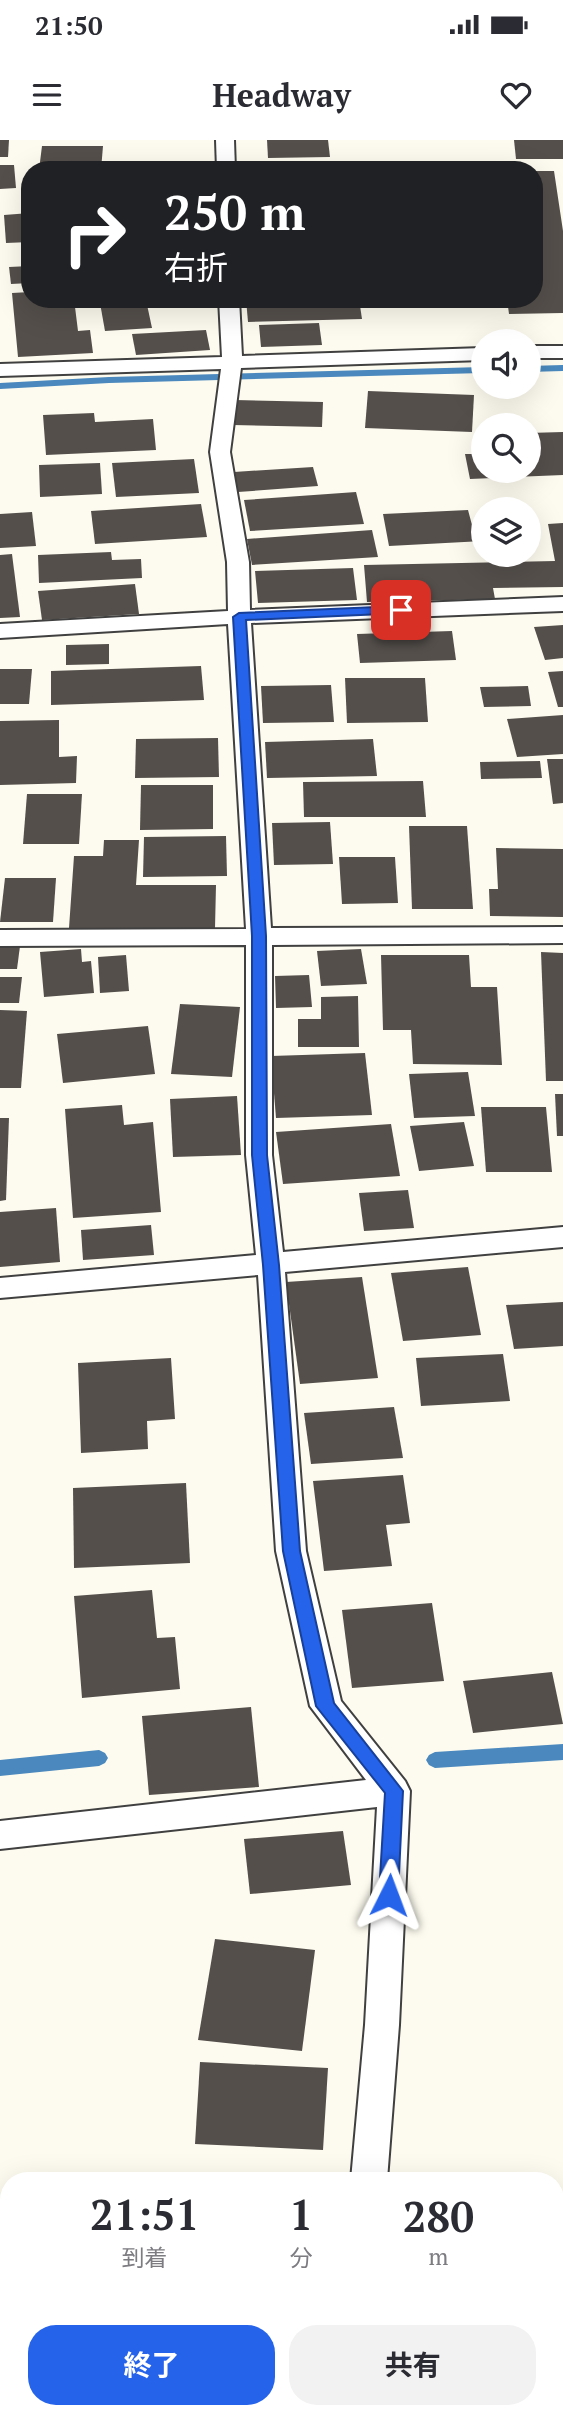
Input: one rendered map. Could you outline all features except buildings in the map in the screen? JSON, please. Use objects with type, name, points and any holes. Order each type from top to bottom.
[{"type":"lane","points":[[225,140],[226,161]]},
{"type":"lane","points":[[229,308],[232,360],[220,452],[238,562],[259,936],[259,1155],[271,1265],[291,1551],[326,1706],[394,1791],[382,2025],[370,2172]]},
{"type":"lane","points":[[541,352],[563,352]]},
{"type":"lane","points":[[0,370],[232,360],[471,354]]},
{"type":"lane","points":[[0,631],[239,617],[563,604]]},
{"type":"lane","points":[[0,938],[563,935]]},
{"type":"lane","points":[[0,1288],[563,1237]]},
{"type":"lane","points":[[0,1835],[394,1791]]},
{"type":"waterway","points":[[541,369],[563,368]]},
{"type":"waterway","points":[[0,386],[109,380],[471,370]]},
{"type":"waterway","points":[[435,1760],[563,1752]]},
{"type":"waterway","points":[[0,1768],[99,1758]]},
{"type":"route","points":[[389,1895],[394,1791],[326,1706],[291,1551],[271,1265],[259,1155],[259,936],[239,617],[401,610]]}]
